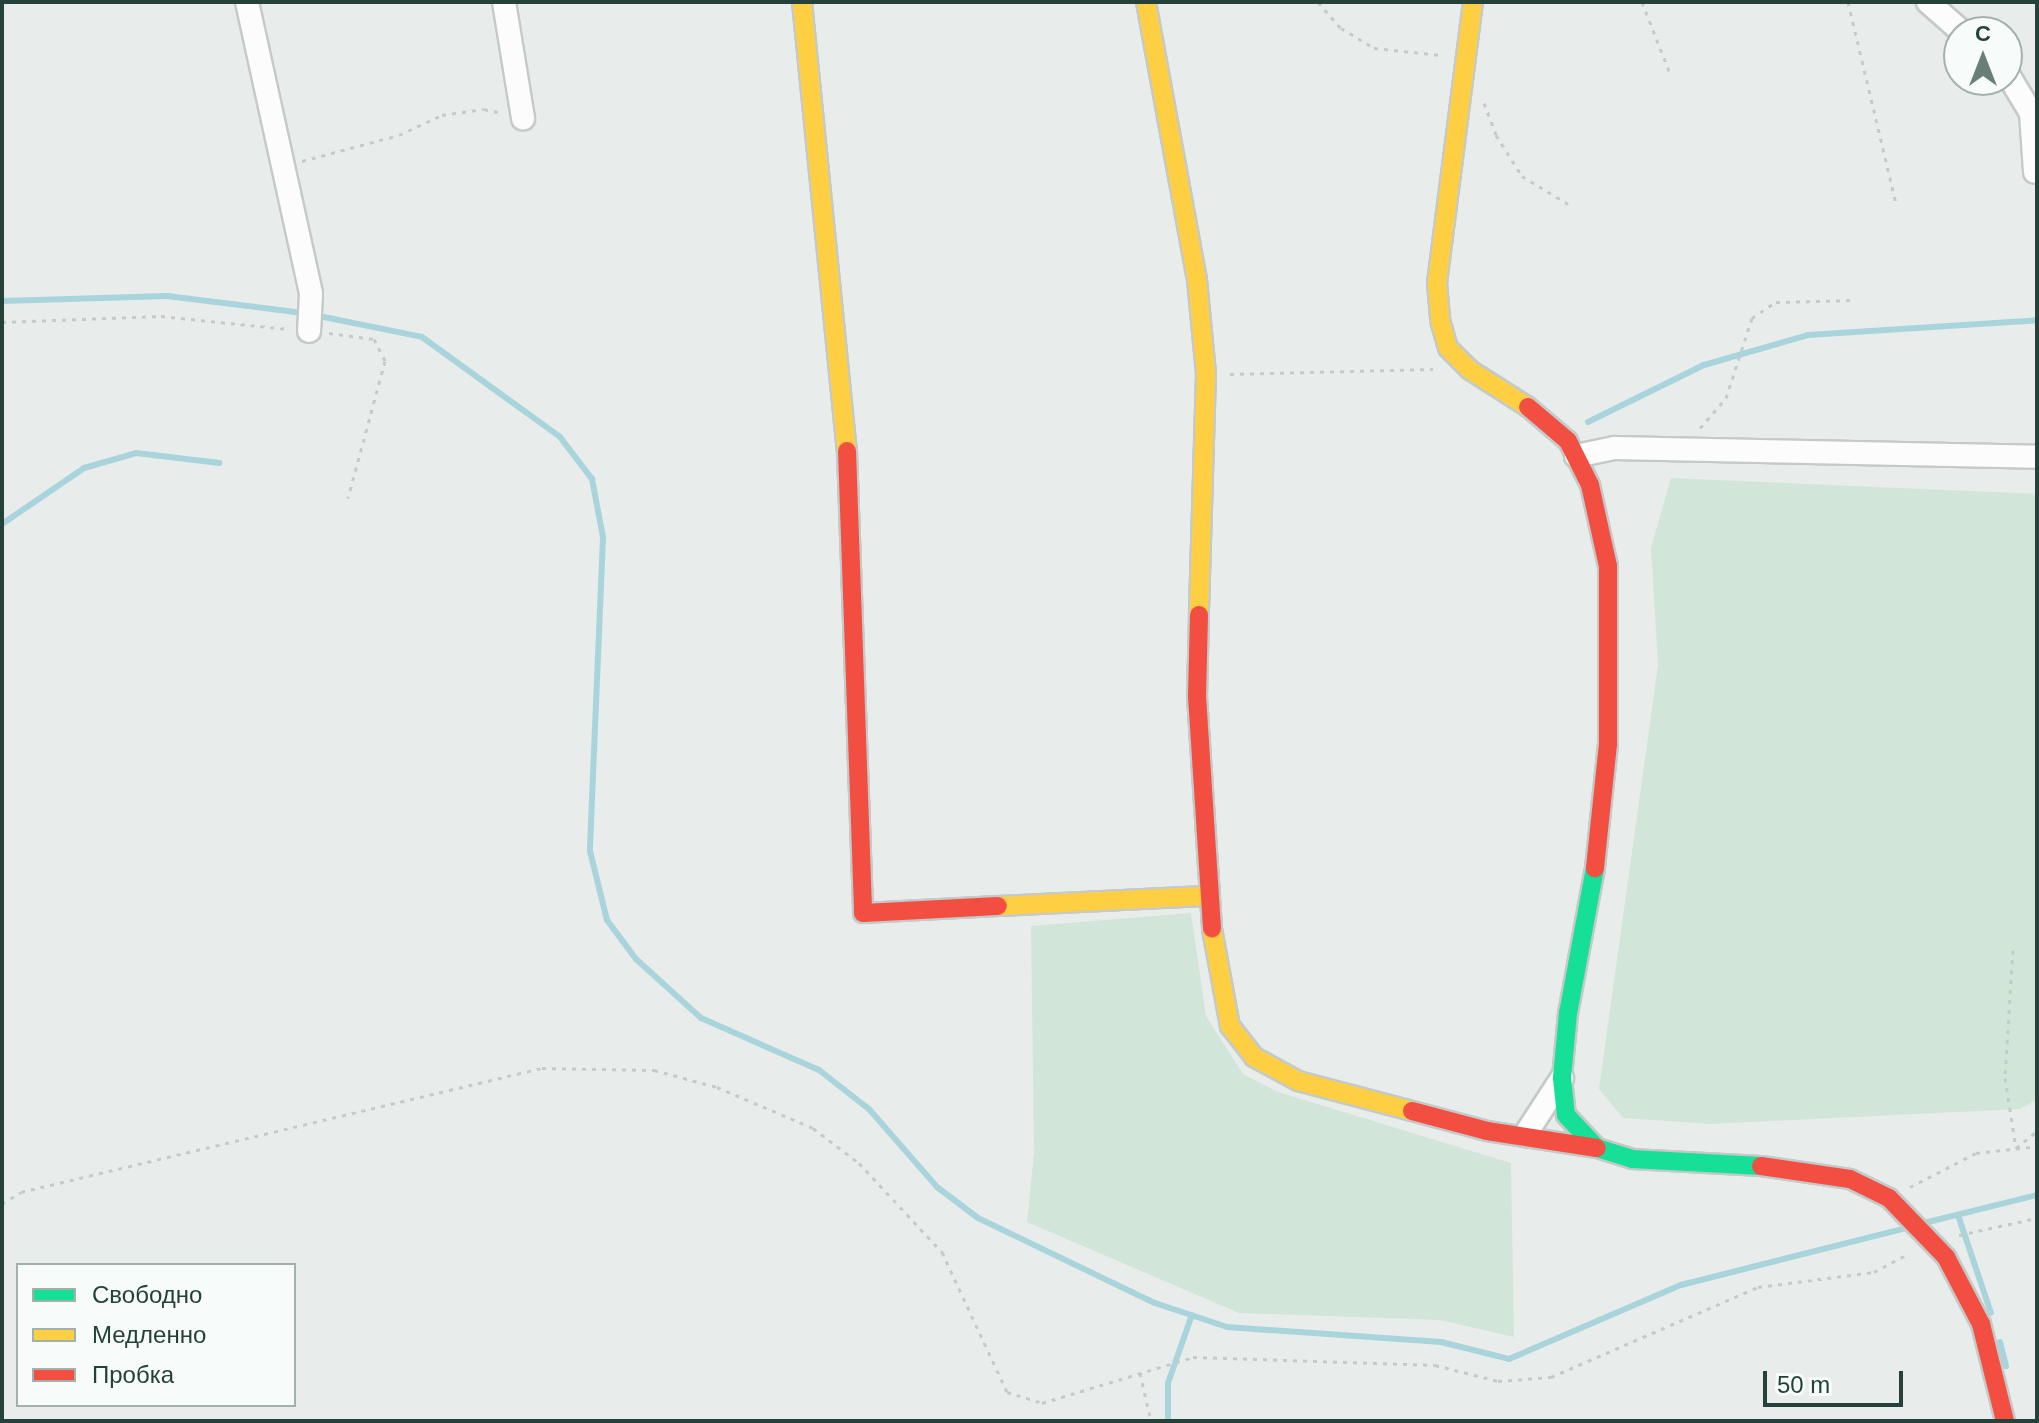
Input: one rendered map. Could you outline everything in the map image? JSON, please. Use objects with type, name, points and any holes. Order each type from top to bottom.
[{"type":"street","points":[[247,2],[311,294],[309,331]]},
{"type":"street","points":[[504,2],[523,118]]},
{"type":"street","points":[[802,2],[846,437],[863,913],[1206,896]]},
{"type":"street","points":[[1146,2],[1197,280],[1206,374],[1197,696],[1206,896],[1230,1026],[1254,1057],[1298,1081],[1487,1131],[1597,1148],[1632,1159],[1791,1168],[1850,1179],[1889,1198],[1946,1257],[1981,1324],[2005,1421]]},
{"type":"street","points":[[1473,2],[1437,283],[1448,348],[1470,370],[1538,413],[1568,441],[1590,485],[1608,566],[1608,744],[1601,837],[1568,1013],[1562,1078],[1566,1115],[1597,1148]]},
{"type":"street","points":[[1928,2],[1944,16]]},
{"type":"street","points":[[2021,96],[2031,113],[2035,172]]},
{"type":"street","points":[[1576,456],[1614,448],[2037,457]]},
{"type":"street","points":[[1525,1135],[1562,1078]]},
{"type":"path","points":[[1318,2],[1341,28],[1374,48],[1468,58]]},
{"type":"path","points":[[1642,2],[1671,76]]},
{"type":"path","points":[[1848,2],[1896,204]]},
{"type":"path","points":[[1482,96],[1496,135],[1522,176],[1568,204]]},
{"type":"path","points":[[283,166],[399,135],[442,115],[484,109],[523,118]]},
{"type":"path","points":[[1682,450],[1726,398],[1752,318],[1776,302],[1856,300]]},
{"type":"path","points":[[2,322],[161,316],[374,339],[385,361],[348,498]]},
{"type":"path","points":[[1206,374],[1431,372],[1448,348]]},
{"type":"path","points":[[2013,950],[2005,1078],[2016,1148]]},
{"type":"path","points":[[2,1204],[21,1192],[542,1068],[654,1070],[717,1087],[813,1128],[859,1163],[942,1252],[1007,1392],[1042,1403],[1193,1357],[1435,1365],[1498,1381],[1551,1377],[1758,1287],[1874,1272],[1931,1241],[2037,1218]]},
{"type":"path","points":[[2016,1148],[2037,1131]]},
{"type":"path","points":[[1889,1198],[1976,1153],[2037,1146]]},
{"type":"path","points":[[1140,1373],[1151,1421]]},
{"type":"green space","points":[[1671,478],[2037,494],[2037,1100],[2020,1109],[1710,1124],[1623,1118],[1599,1089],[1658,665],[1651,548]]},
{"type":"green space","points":[[1191,913],[1206,1016],[1243,1074],[1278,1092],[1511,1163],[1514,1337],[1440,1320],[1239,1313],[1027,1222],[1034,1153],[1031,926]]},
{"type":"waterway","points":[[2,301],[167,296],[303,313]]},
{"type":"waterway","points":[[314,315],[422,337],[560,437],[592,479],[603,537],[590,851],[607,920],[636,959],[701,1018],[819,1070],[869,1109],[937,1187],[978,1218],[1155,1303],[1227,1327],[1441,1342],[1509,1359],[1681,1285],[1906,1228]]},
{"type":"waterway","points":[[1588,422],[1704,365],[1808,335],[2037,320]]},
{"type":"waterway","points":[[2,524],[84,468],[136,453],[219,463]]},
{"type":"waterway","points":[[1924,1223],[2037,1195]]},
{"type":"waterway","points":[[1958,1215],[1991,1313]]},
{"type":"waterway","points":[[1168,1421],[1168,1383],[1192,1315]]},
{"type":"waterway","points":[[2000,1342],[2006,1366]]},
{"type":"traffic: fast","points":[[1595,868],[1568,1013],[1562,1078],[1566,1115],[1597,1148],[1632,1159],[1761,1166]]},
{"type":"traffic: slow","points":[[802,2],[847,451]]},
{"type":"traffic: slow","points":[[1146,2],[1197,280],[1206,374],[1199,615]]},
{"type":"traffic: slow","points":[[1473,2],[1437,283],[1440,320],[1448,348],[1470,370],[1528,407]]},
{"type":"traffic: slow","points":[[998,906],[1206,896]]},
{"type":"traffic: slow","points":[[1212,929],[1230,1026],[1254,1057],[1298,1081],[1412,1111]]},
{"type":"traffic: jam","points":[[1528,407],[1568,441],[1590,485],[1608,566],[1608,744],[1595,868]]},
{"type":"traffic: jam","points":[[847,451],[863,913],[998,906]]},
{"type":"traffic: jam","points":[[1199,615],[1197,696],[1212,929]]},
{"type":"traffic: jam","points":[[1412,1111],[1487,1131],[1597,1148]]},
{"type":"traffic: jam","points":[[1761,1166],[1850,1179],[1889,1198],[1946,1257],[1981,1324],[2005,1421]]}]
